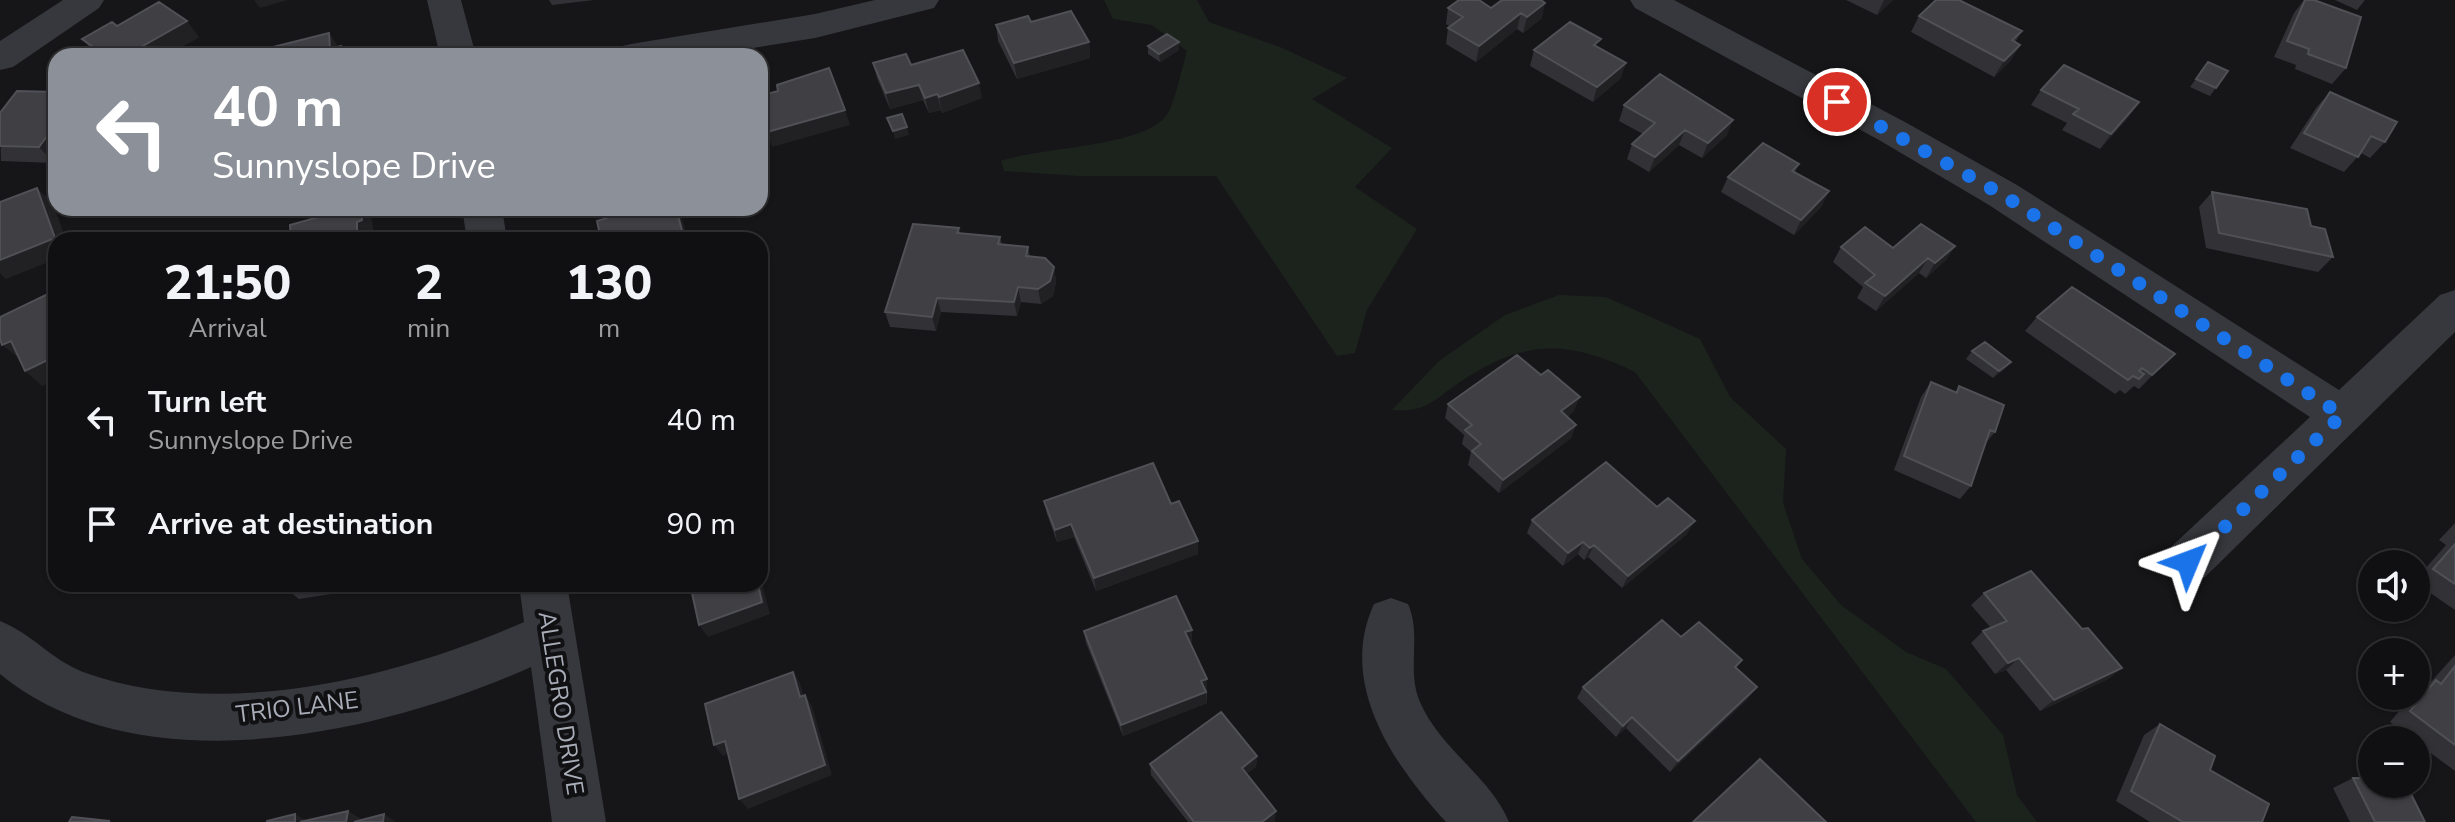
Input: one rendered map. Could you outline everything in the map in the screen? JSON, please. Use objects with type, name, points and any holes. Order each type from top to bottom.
[{"type":"street","points":[[0,58],[87,0]]},
{"type":"street","points":[[444,0],[456,48]]},
{"type":"street","points":[[680,48],[815,26],[922,0]]},
{"type":"street","points":[[1647,0],[1892,131],[2003,195],[2342,415]]},
{"type":"street","points":[[2188,562],[2455,306]]},
{"type":"street","name":"ALLEGRO DRIVE","points":[[544,592],[579,822]]},
{"type":"street","points":[[1391,620],[1389,662],[1392,694],[1406,726],[1431,766],[1482,822]]},
{"type":"street","name":"TRIO LANE","points":[[0,644],[48,680],[97,701],[172,714],[254,717],[341,706],[429,684],[551,634]]},
{"type":"shaded area","points":[[1104,0],[1197,0],[1209,22],[1280,47],[1347,78],[1312,99],[1392,148],[1355,187],[1417,229],[1367,310],[1355,353],[1337,356],[1216,176],[1079,176],[1004,171],[1001,161],[1136,134],[1154,126],[1166,116],[1187,51],[1152,25],[1113,19]]},
{"type":"shaded area","points":[[1559,295],[1606,297],[1700,339],[1730,397],[1786,449],[1783,503],[1802,559],[1841,605],[1906,652],[1946,669],[2003,735],[2017,795],[2037,822],[1976,822],[1635,372],[1587,353],[1565,349],[1523,352],[1480,369],[1427,405],[1392,410],[1439,361],[1505,315]]},
{"type":"building","points":[[1459,0],[1479,0],[1491,8],[1502,0],[1541,0],[1545,3],[1527,17],[1521,13],[1479,46],[1448,28],[1463,17],[1448,8]]},
{"type":"building","points":[[1936,0],[1959,0],[2022,31],[2012,40],[2020,45],[2004,61],[1919,16]]},
{"type":"building","points":[[2305,0],[2314,0],[2361,17],[2346,68],[2308,54],[2309,49],[2287,41]]},
{"type":"building","points":[[159,2],[187,21],[139,48],[95,48],[82,39],[112,22],[117,26]]},
{"type":"building","points":[[1071,11],[1089,42],[1014,63],[996,25],[1028,16],[1031,22]]},
{"type":"building","points":[[1570,22],[1601,39],[1594,45],[1626,63],[1597,87],[1534,50]]},
{"type":"building","points":[[329,33],[330,48],[273,47]]},
{"type":"building","points":[[1167,34],[1179,42],[1159,54],[1148,46]]},
{"type":"building","points":[[963,50],[979,83],[939,97],[937,94],[925,98],[919,85],[886,93],[873,63],[906,54],[911,65]]},
{"type":"building","points":[[2208,62],[2228,71],[2216,88],[2196,79]]},
{"type":"building","points":[[2064,65],[2139,102],[2111,134],[2073,114],[2079,109],[2041,90]]},
{"type":"building","points":[[829,68],[845,110],[768,132],[768,94],[778,91],[777,85]]},
{"type":"building","points":[[1660,74],[1733,120],[1708,143],[1685,130],[1655,157],[1632,144],[1655,123],[1624,105]]},
{"type":"building","points":[[17,91],[48,92],[48,135],[39,147],[0,146],[0,113]]},
{"type":"building","points":[[2330,92],[2397,122],[2385,142],[2371,136],[2358,157],[2304,133]]},
{"type":"building","points":[[902,114],[907,127],[893,131],[887,118]]},
{"type":"building","points":[[1763,143],[1799,164],[1792,171],[1829,191],[1801,220],[1728,177]]},
{"type":"building","points":[[37,188],[53,232],[48,232],[48,241],[0,260],[0,202]]},
{"type":"building","points":[[2212,192],[2307,209],[2311,226],[2325,229],[2333,257],[2219,233]]},
{"type":"building","points":[[322,216],[362,216],[362,220],[357,222],[357,232],[290,232],[290,225]]},
{"type":"building","points":[[678,216],[682,232],[599,232],[597,221]]},
{"type":"building","points":[[913,224],[959,228],[957,233],[1000,237],[998,244],[1028,247],[1026,256],[1045,258],[1054,267],[1050,281],[1038,289],[1018,287],[1014,302],[937,298],[932,317],[885,312]]},
{"type":"building","points":[[1921,224],[1955,246],[1935,263],[1928,258],[1885,296],[1865,283],[1875,275],[1841,247],[1865,227],[1893,248]]},
{"type":"building","points":[[2072,287],[2175,354],[2152,375],[2142,368],[2139,371],[2144,374],[2139,379],[2133,376],[2128,380],[2037,317]]},
{"type":"building","points":[[48,294],[48,360],[25,371],[11,341],[2,345],[0,317]]},
{"type":"building","points":[[1985,342],[2011,362],[1999,371],[1972,351]]},
{"type":"building","points":[[1517,355],[1541,375],[1548,370],[1580,397],[1561,411],[1576,425],[1503,480],[1472,451],[1481,444],[1465,430],[1472,425],[1448,404]]},
{"type":"building","points":[[1931,382],[1957,393],[1959,386],[2004,405],[1995,432],[1990,430],[1971,486],[1904,456]]},
{"type":"building","points":[[1606,462],[1657,507],[1668,498],[1695,521],[1628,576],[1594,545],[1590,548],[1583,542],[1568,553],[1532,520]]},
{"type":"building","points":[[1153,463],[1171,504],[1179,501],[1198,541],[1094,578],[1071,524],[1055,530],[1044,501]]},
{"type":"building","points":[[2455,544],[2455,584],[2433,569]]},
{"type":"building","points":[[2031,571],[2082,629],[2088,628],[2122,668],[2054,700],[2019,658],[2008,663],[1983,631],[2007,621],[1984,593]]},
{"type":"building","points":[[692,592],[760,592],[762,602],[699,625]]},
{"type":"building","points":[[1176,596],[1192,630],[1185,632],[1207,679],[1201,681],[1206,692],[1121,725],[1084,631]]},
{"type":"building","points":[[1662,620],[1681,637],[1699,622],[1742,660],[1735,667],[1757,687],[1678,761],[1632,717],[1623,726],[1583,687]]},
{"type":"building","points":[[2455,666],[2455,745],[2410,711],[2430,710],[2430,687],[2436,680],[2441,684]]},
{"type":"building","points":[[793,672],[800,697],[805,695],[825,765],[739,799],[725,741],[714,745],[705,704]]},
{"type":"building","points":[[1221,712],[1257,756],[1242,768],[1276,811],[1262,822],[1194,822],[1150,764]]},
{"type":"building","points":[[2160,724],[2215,756],[2210,770],[2269,804],[2262,822],[2183,822],[2131,791]]},
{"type":"building","points":[[1760,759],[1826,822],[1693,822]]},
{"type":"building","points":[[2363,798],[2413,798],[2425,822],[2375,822]]},
{"type":"building","points":[[348,811],[346,822],[300,822]]},
{"type":"building","points":[[295,814],[295,822],[267,822],[267,821]]},
{"type":"building","points":[[384,814],[383,822],[354,822]]},
{"type":"building","points":[[72,817],[110,821],[69,822]]},
{"type":"route","points":[[1837,102],[2003,195],[2342,415],[2188,562]]}]
